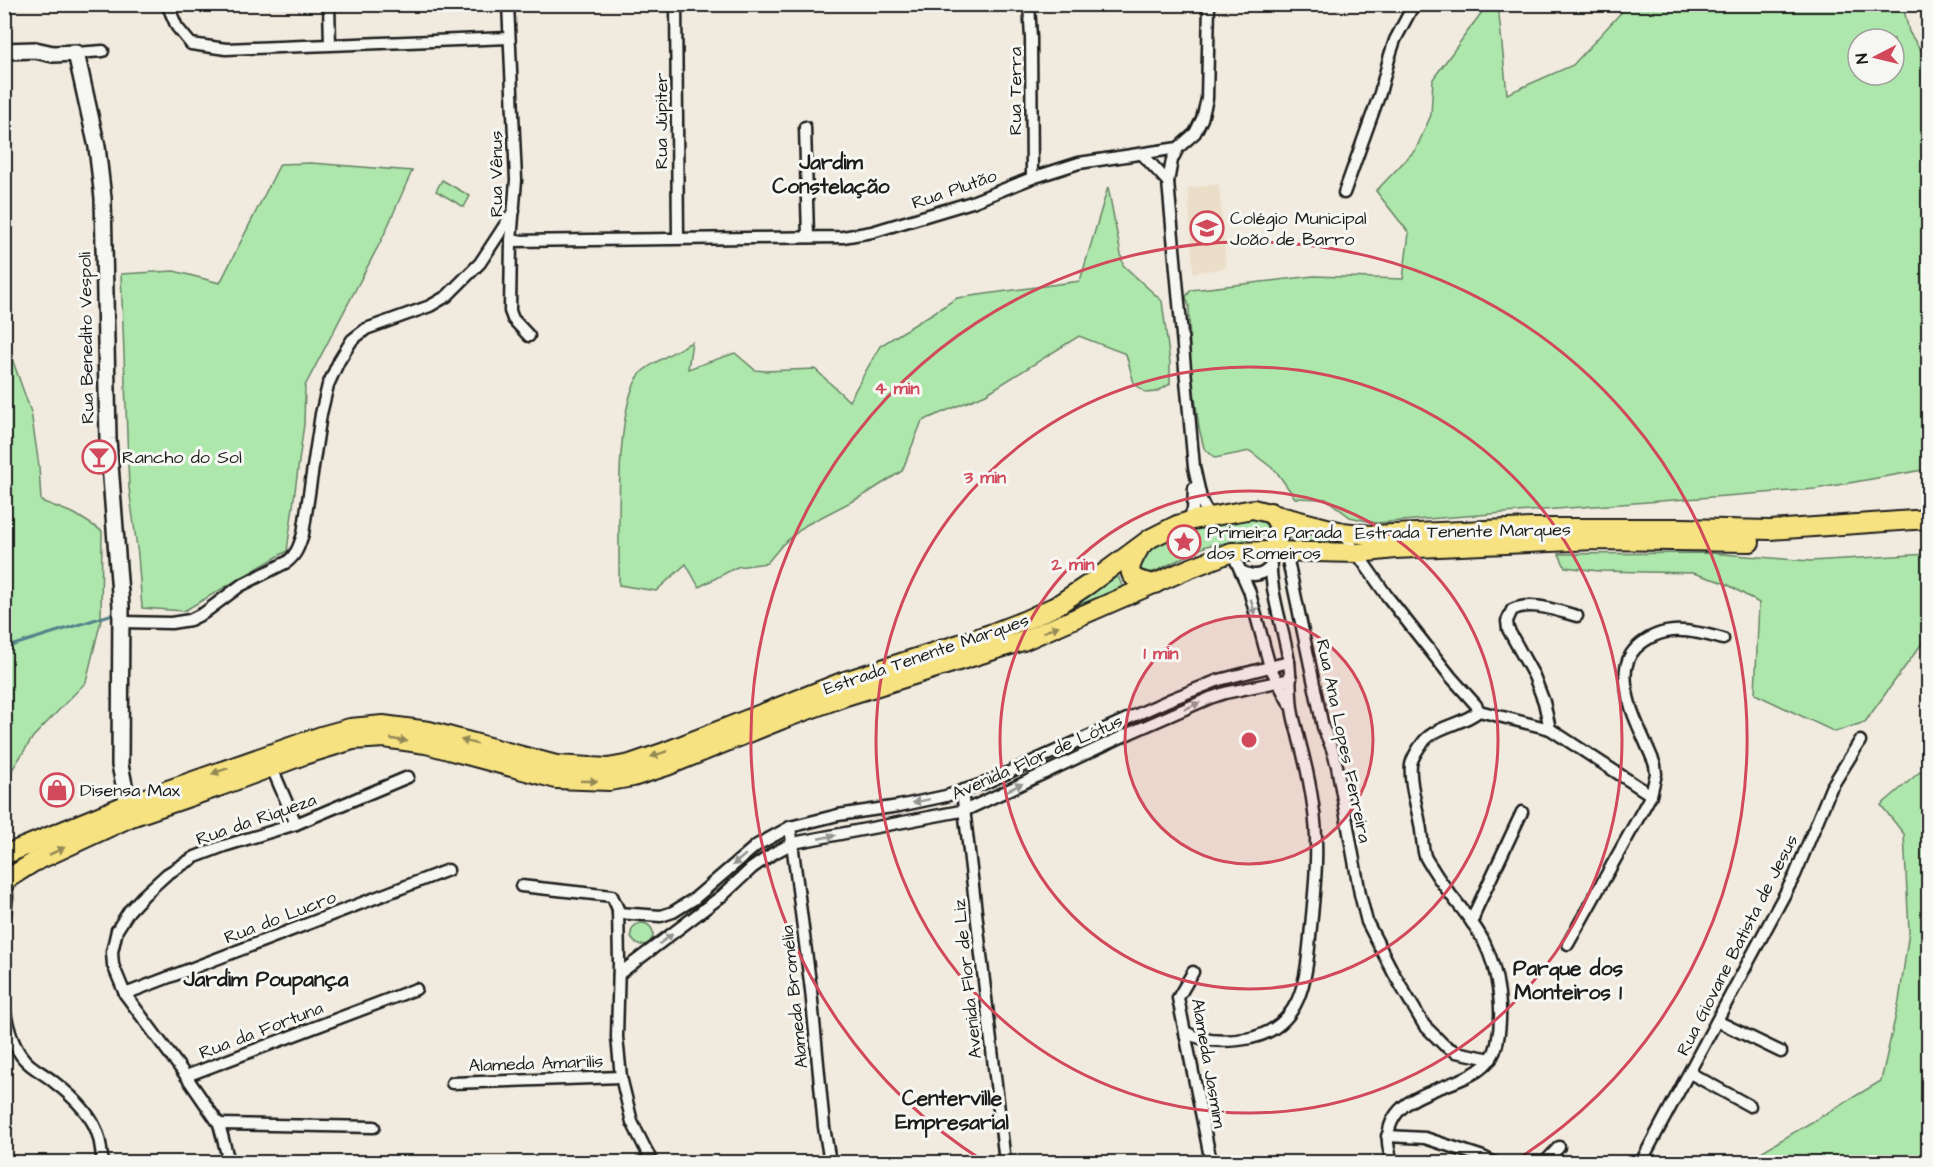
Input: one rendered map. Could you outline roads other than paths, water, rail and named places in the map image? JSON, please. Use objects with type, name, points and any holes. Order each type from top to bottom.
[{"type":"main road","name":"Estrada Tenente Marques","points":[[4,855],[128,804],[329,734],[369,725],[383,724],[429,731],[556,765],[608,768],[630,764],[842,682],[1026,620],[1065,600],[1163,531],[1186,522],[1253,509],[1342,532],[1371,536],[1531,528],[1770,530],[1929,519]]},
{"type":"main road","points":[[1270,512],[1277,520],[1279,527],[1276,556]]},
{"type":"main road","name":"Estrada Tenente Marques","points":[[5,879],[34,862],[131,817],[343,742],[384,738],[426,744],[556,779],[609,781],[633,777],[667,766],[783,718],[1023,640],[1232,552],[1276,556],[1595,540],[1768,542],[1929,531]]},
{"type":"main road","points":[[1140,548],[1130,568],[1131,575],[1137,581],[1155,584]]},
{"type":"street","points":[[168,4],[177,27],[191,44],[225,49],[509,38]]},
{"type":"street","points":[[328,4],[330,44]]},
{"type":"street","name":"Rua Vênus","points":[[508,4],[516,180],[511,241],[510,311],[513,319],[529,336]]},
{"type":"street","name":"Rua Júpiter","points":[[676,4],[678,238]]},
{"type":"street","name":"Rua Terra","points":[[1029,4],[1032,178]]},
{"type":"street","points":[[1186,522],[1193,510],[1194,467],[1168,182],[1172,160],[1178,148],[1195,133],[1202,119],[1207,99],[1209,4]]},
{"type":"street","points":[[1344,194],[1380,93],[1395,40],[1414,4]]},
{"type":"street","points":[[4,51],[34,50],[53,54],[103,51]]},
{"type":"street","name":"Rua Benedito Vespoli","points":[[76,53],[97,147],[103,198],[108,439],[121,622],[120,765],[128,804]]},
{"type":"street","points":[[805,127],[808,237]]},
{"type":"street","name":"Rua Plutão","points":[[511,241],[843,237],[872,232],[972,202],[1032,178],[1080,164],[1178,148]]},
{"type":"street","points":[[1142,154],[1168,182]]},
{"type":"street","points":[[121,622],[171,623],[190,620],[240,586],[293,558],[298,551],[303,534],[321,414],[328,385],[352,340],[366,329],[430,306],[447,296],[480,263],[514,211]]},
{"type":"street","points":[[1194,467],[1202,503],[1210,517]]},
{"type":"street","points":[[1342,532],[1394,605],[1479,711],[1550,729],[1651,795]]},
{"type":"street","points":[[1232,552],[1249,590],[1270,667],[1292,708]]},
{"type":"street","points":[[1241,571],[1254,576],[1265,572],[1276,556]]},
{"type":"street","points":[[1185,1032],[1194,1037],[1225,1041],[1258,1036],[1276,1027],[1290,1015],[1300,996],[1306,977],[1315,884],[1316,835],[1310,781],[1292,708],[1291,679],[1276,556]]},
{"type":"street","name":"Rua Ana Lopes Ferreira","points":[[1276,556],[1323,727],[1337,766],[1367,922],[1424,1025],[1444,1045],[1456,1052],[1491,1059]]},
{"type":"street","points":[[1550,729],[1544,702],[1534,676],[1508,629],[1507,621],[1512,610],[1524,606],[1576,616]]},
{"type":"street","points":[[1568,944],[1651,795],[1656,774],[1655,765],[1627,693],[1625,675],[1633,651],[1649,637],[1661,632],[1679,630],[1723,639]]},
{"type":"street","name":"Avenida Flor de Lótus","points":[[618,913],[661,916],[673,912],[694,899],[757,845],[790,827],[838,815],[899,806],[962,791],[993,780],[1201,687],[1219,680],[1289,662]]},
{"type":"street","name":"Avenida Flor de Lótus","points":[[619,974],[723,895],[752,868],[793,843],[966,810],[1210,698],[1291,679]]},
{"type":"street","points":[[1392,1162],[1388,1136],[1394,1117],[1400,1109],[1417,1097],[1458,1081],[1476,1071],[1491,1059],[1497,1045],[1500,1011],[1492,964],[1484,941],[1425,856],[1411,765],[1425,740],[1471,718],[1479,711]]},
{"type":"street","name":"Rua Giovane Batista de Jesus","points":[[1641,1162],[1795,874],[1831,788],[1860,741]]},
{"type":"street","points":[[272,768],[296,825]]},
{"type":"street","name":"Rua da Riqueza","points":[[230,1162],[219,1124],[124,994],[113,964],[112,952],[117,930],[129,911],[144,895],[167,874],[195,857],[296,825],[408,777]]},
{"type":"street","name":"Avenida Flor de Liz","points":[[962,791],[1005,1162]]},
{"type":"street","points":[[1472,923],[1522,812]]},
{"type":"street","name":"Alameda Bromélia","points":[[790,827],[811,990],[824,1126],[831,1162]]},
{"type":"street","name":"Rua do Lucro","points":[[124,994],[448,870]]},
{"type":"street","points":[[5,879],[7,897],[5,916]]},
{"type":"street","points":[[521,886],[612,896],[618,909],[617,1037],[621,1077],[632,1122],[652,1162]]},
{"type":"street","name":"Alameda Jasmim","points":[[1193,972],[1178,998],[1211,1162]]},
{"type":"street","name":"Rua da Fortuna","points":[[186,1076],[416,989]]},
{"type":"street","points":[[4,1007],[8,1025],[24,1060],[56,1083],[89,1117],[98,1134],[102,1162]]},
{"type":"street","points":[[1717,1021],[1781,1052]]},
{"type":"street","points":[[1690,1073],[1750,1106]]},
{"type":"street","name":"Alameda Amarilis","points":[[452,1083],[621,1077]]},
{"type":"street","points":[[219,1124],[374,1127]]},
{"type":"street","points":[[1388,1136],[1425,1138],[1493,1162]]},
{"type":"street","points":[[1545,1162],[1559,1147]]},
{"type":"waterway","points":[[4,648],[113,614]]},
{"type":"place","name":"Colégio Municipal João de Barro","points":[[1207,228]]},
{"type":"place","name":"Rancho do Sol","points":[[99,457]]},
{"type":"place","name":"Primeira Parada dos Romeiros","points":[[1184,542]]},
{"type":"place","name":"Disensa Max","points":[[57,790]]},
{"type":"district","name":"Jardim Constelação","points":[[831,174]]},
{"type":"district","name":"Jardim Poupança","points":[[266,979]]},
{"type":"district","name":"Parque dos Monteiros 1","points":[[1568,980]]},
{"type":"district","name":"Centerville Empresarial","points":[[952,1110]]}]
